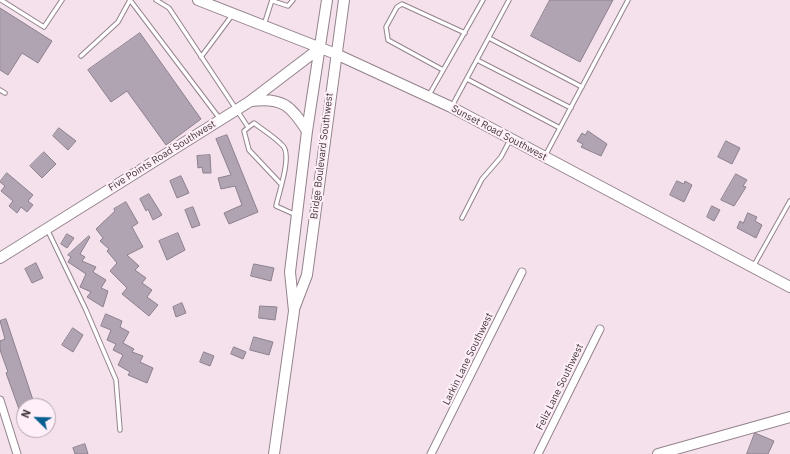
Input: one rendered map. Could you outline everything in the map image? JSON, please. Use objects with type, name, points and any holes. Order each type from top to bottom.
[{"type":"street","name":"Sunset Road Southwest","points":[[200,0],[336,54],[452,107],[510,140],[545,157],[790,287]]},
{"type":"street","name":"Bridge Boulevard Southwest","points":[[294,311],[290,272],[327,0]]},
{"type":"street","name":"Bridge Boulevard Southwest","points":[[274,454],[294,311],[307,275],[344,0]]},
{"type":"street","name":"Five Points Road Southwest","points":[[0,258],[237,110],[320,48]]},
{"type":"street","points":[[249,102],[268,99],[285,104],[296,113],[308,131]]},
{"type":"street","name":"Larkin Lane Southwest","points":[[431,454],[522,272]]},
{"type":"street","name":"Feliz Lane Southwest","points":[[538,454],[600,329]]},
{"type":"street","points":[[0,400],[17,454]]},
{"type":"street","points":[[658,454],[790,417]]},
{"type":"lane","points":[[1,0],[44,27],[62,0]]},
{"type":"lane","points":[[81,56],[118,22],[130,0],[221,120]]},
{"type":"lane","points":[[156,0],[168,8],[248,127]]},
{"type":"lane","points":[[264,26],[272,0],[288,6],[293,0]]},
{"type":"lane","points":[[429,96],[483,0]]},
{"type":"lane","points":[[452,107],[509,0]]},
{"type":"lane","points":[[545,157],[628,0]]},
{"type":"lane","points":[[443,70],[388,40],[386,27],[397,7],[402,4],[465,33]]},
{"type":"lane","points":[[201,57],[233,13]]},
{"type":"lane","points":[[489,38],[582,88]]},
{"type":"lane","points":[[478,60],[571,108]]},
{"type":"lane","points":[[467,79],[560,128]]},
{"type":"lane","points":[[0,90],[6,93]]},
{"type":"lane","points":[[281,184],[249,150],[244,131],[254,123],[284,147],[287,156],[281,184],[276,206],[297,215]]},
{"type":"lane","points":[[462,218],[482,179],[501,157],[510,140]]},
{"type":"lane","points":[[753,268],[790,201]]},
{"type":"lane","points":[[46,228],[86,310],[116,380],[120,430]]},
{"type":"building","points":[[550,0],[613,0],[580,62],[531,36]]},
{"type":"building","points":[[0,8],[52,41],[38,63],[22,53],[8,75],[0,70]]},
{"type":"building","points":[[140,33],[201,119],[166,145],[127,91],[111,102],[88,70]]},
{"type":"building","points":[[59,128],[76,141],[68,150],[53,136]]},
{"type":"building","points":[[588,131],[607,144],[601,156],[581,147],[583,144],[577,141],[582,133],[585,135]]},
{"type":"building","points":[[227,135],[258,212],[229,224],[224,213],[242,205],[235,186],[221,189],[218,178],[231,175],[216,139]]},
{"type":"building","points":[[726,141],[740,148],[732,164],[718,157]]},
{"type":"building","points":[[44,152],[56,164],[42,178],[30,166]]},
{"type":"building","points":[[210,155],[211,173],[203,173],[202,167],[198,168],[197,156]]},
{"type":"building","points":[[7,173],[33,195],[28,201],[33,205],[27,212],[21,207],[17,213],[9,206],[13,201],[1,191],[5,186],[0,182]]},
{"type":"building","points":[[736,174],[747,180],[743,186],[746,187],[734,206],[721,200]]},
{"type":"building","points":[[181,176],[189,193],[177,198],[170,181]]},
{"type":"building","points":[[677,181],[684,184],[685,181],[692,185],[684,202],[670,195]]},
{"type":"building","points":[[149,194],[162,215],[153,220],[148,209],[146,211],[140,199]]},
{"type":"building","points":[[126,202],[138,223],[132,227],[143,247],[127,255],[139,266],[135,270],[146,278],[142,283],[152,290],[147,297],[158,305],[149,316],[122,294],[127,288],[110,271],[117,263],[107,251],[109,249],[100,241],[103,238],[96,229],[115,211],[114,209]]},
{"type":"building","points":[[712,206],[720,210],[714,221],[707,217]]},
{"type":"building","points":[[193,207],[200,225],[192,228],[185,210]]},
{"type":"building","points":[[748,213],[757,217],[755,221],[762,225],[756,238],[737,228],[740,221],[743,223]]},
{"type":"building","points":[[178,233],[185,250],[167,260],[159,241]]},
{"type":"building","points":[[67,234],[74,238],[67,248],[61,244]]},
{"type":"building","points":[[89,236],[90,237],[80,254],[85,257],[82,261],[96,267],[93,272],[106,280],[101,288],[108,291],[103,307],[87,297],[91,292],[80,287],[86,274],[68,262],[71,257],[68,255]]},
{"type":"building","points":[[36,263],[43,278],[32,283],[25,269]]},
{"type":"building","points":[[254,264],[274,268],[271,281],[251,276]]},
{"type":"building","points":[[182,303],[186,313],[176,317],[173,307]]},
{"type":"building","points":[[260,306],[277,307],[275,320],[259,318]]},
{"type":"building","points":[[106,314],[122,321],[120,327],[129,332],[123,343],[134,349],[132,352],[143,356],[140,362],[153,368],[147,383],[128,375],[130,372],[118,365],[123,355],[113,350],[116,344],[107,340],[111,330],[101,326]]},
{"type":"building","points":[[6,319],[32,398],[16,398],[16,401],[0,350],[0,341],[5,339],[0,321]]},
{"type":"building","points":[[73,328],[83,335],[73,352],[62,345]]},
{"type":"building","points":[[254,337],[273,342],[269,355],[250,350]]},
{"type":"building","points":[[234,347],[246,352],[243,359],[231,354]]},
{"type":"building","points":[[204,352],[214,356],[210,366],[200,362]]},
{"type":"building","points":[[755,433],[774,441],[768,454],[747,454]]},
{"type":"building","points":[[85,444],[88,454],[75,454],[73,448]]}]
